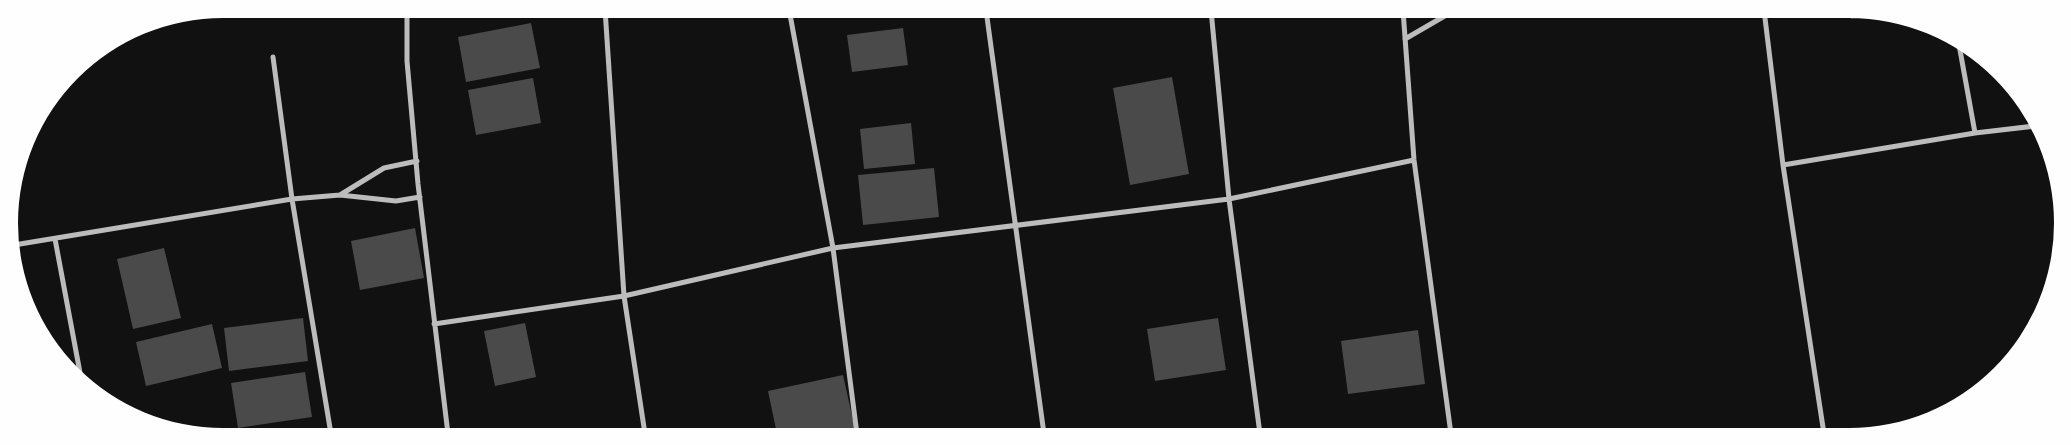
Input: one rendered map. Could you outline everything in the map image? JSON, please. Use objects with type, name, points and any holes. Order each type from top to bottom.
[{"type":"street","points":[[407,18],[407,61],[420,197],[447,428]]},
{"type":"street","points":[[606,18],[624,296],[644,428]]},
{"type":"street","points":[[791,18],[834,248],[856,428]]},
{"type":"street","points":[[987,18],[1043,428]]},
{"type":"street","points":[[1212,18],[1229,199],[1259,428]]},
{"type":"street","points":[[1404,18],[1414,160],[1450,428]]},
{"type":"street","points":[[1405,39],[1442,18]]},
{"type":"street","points":[[1765,18],[1783,165],[1823,428]]},
{"type":"street","points":[[1960,51],[1975,133]]},
{"type":"street","points":[[273,57],[292,199],[330,428]]},
{"type":"street","points":[[1783,165],[1975,133],[2029,127]]},
{"type":"street","points":[[434,324],[624,296],[834,248],[1229,199],[1414,160]]},
{"type":"street","points":[[340,195],[384,168],[417,161]]},
{"type":"street","points":[[19,244],[292,199],[340,195],[396,201],[420,197]]},
{"type":"street","points":[[55,239],[79,368]]},
{"type":"building","points":[[531,23],[540,68],[466,82],[458,37]]},
{"type":"building","points":[[903,28],[908,65],[852,72],[847,35]]},
{"type":"building","points":[[1172,77],[1189,174],[1130,185],[1113,88]]},
{"type":"building","points":[[533,78],[541,123],[476,135],[468,90]]},
{"type":"building","points":[[911,123],[915,164],[864,169],[860,129]]},
{"type":"building","points":[[934,168],[939,217],[863,225],[858,175]]},
{"type":"building","points":[[415,228],[424,278],[360,290],[351,241]]},
{"type":"building","points":[[164,248],[181,318],[133,329],[117,259]]},
{"type":"building","points":[[303,318],[308,361],[229,371],[224,328]]},
{"type":"building","points":[[1218,318],[1226,370],[1155,381],[1147,329]]},
{"type":"building","points":[[525,323],[536,377],[495,386],[484,331]]},
{"type":"building","points":[[212,324],[222,368],[146,386],[136,342]]},
{"type":"building","points":[[1418,330],[1425,384],[1348,394],[1341,341]]},
{"type":"building","points":[[305,372],[312,417],[238,428],[231,383]]},
{"type":"building","points":[[843,375],[855,428],[776,428],[768,391]]}]
